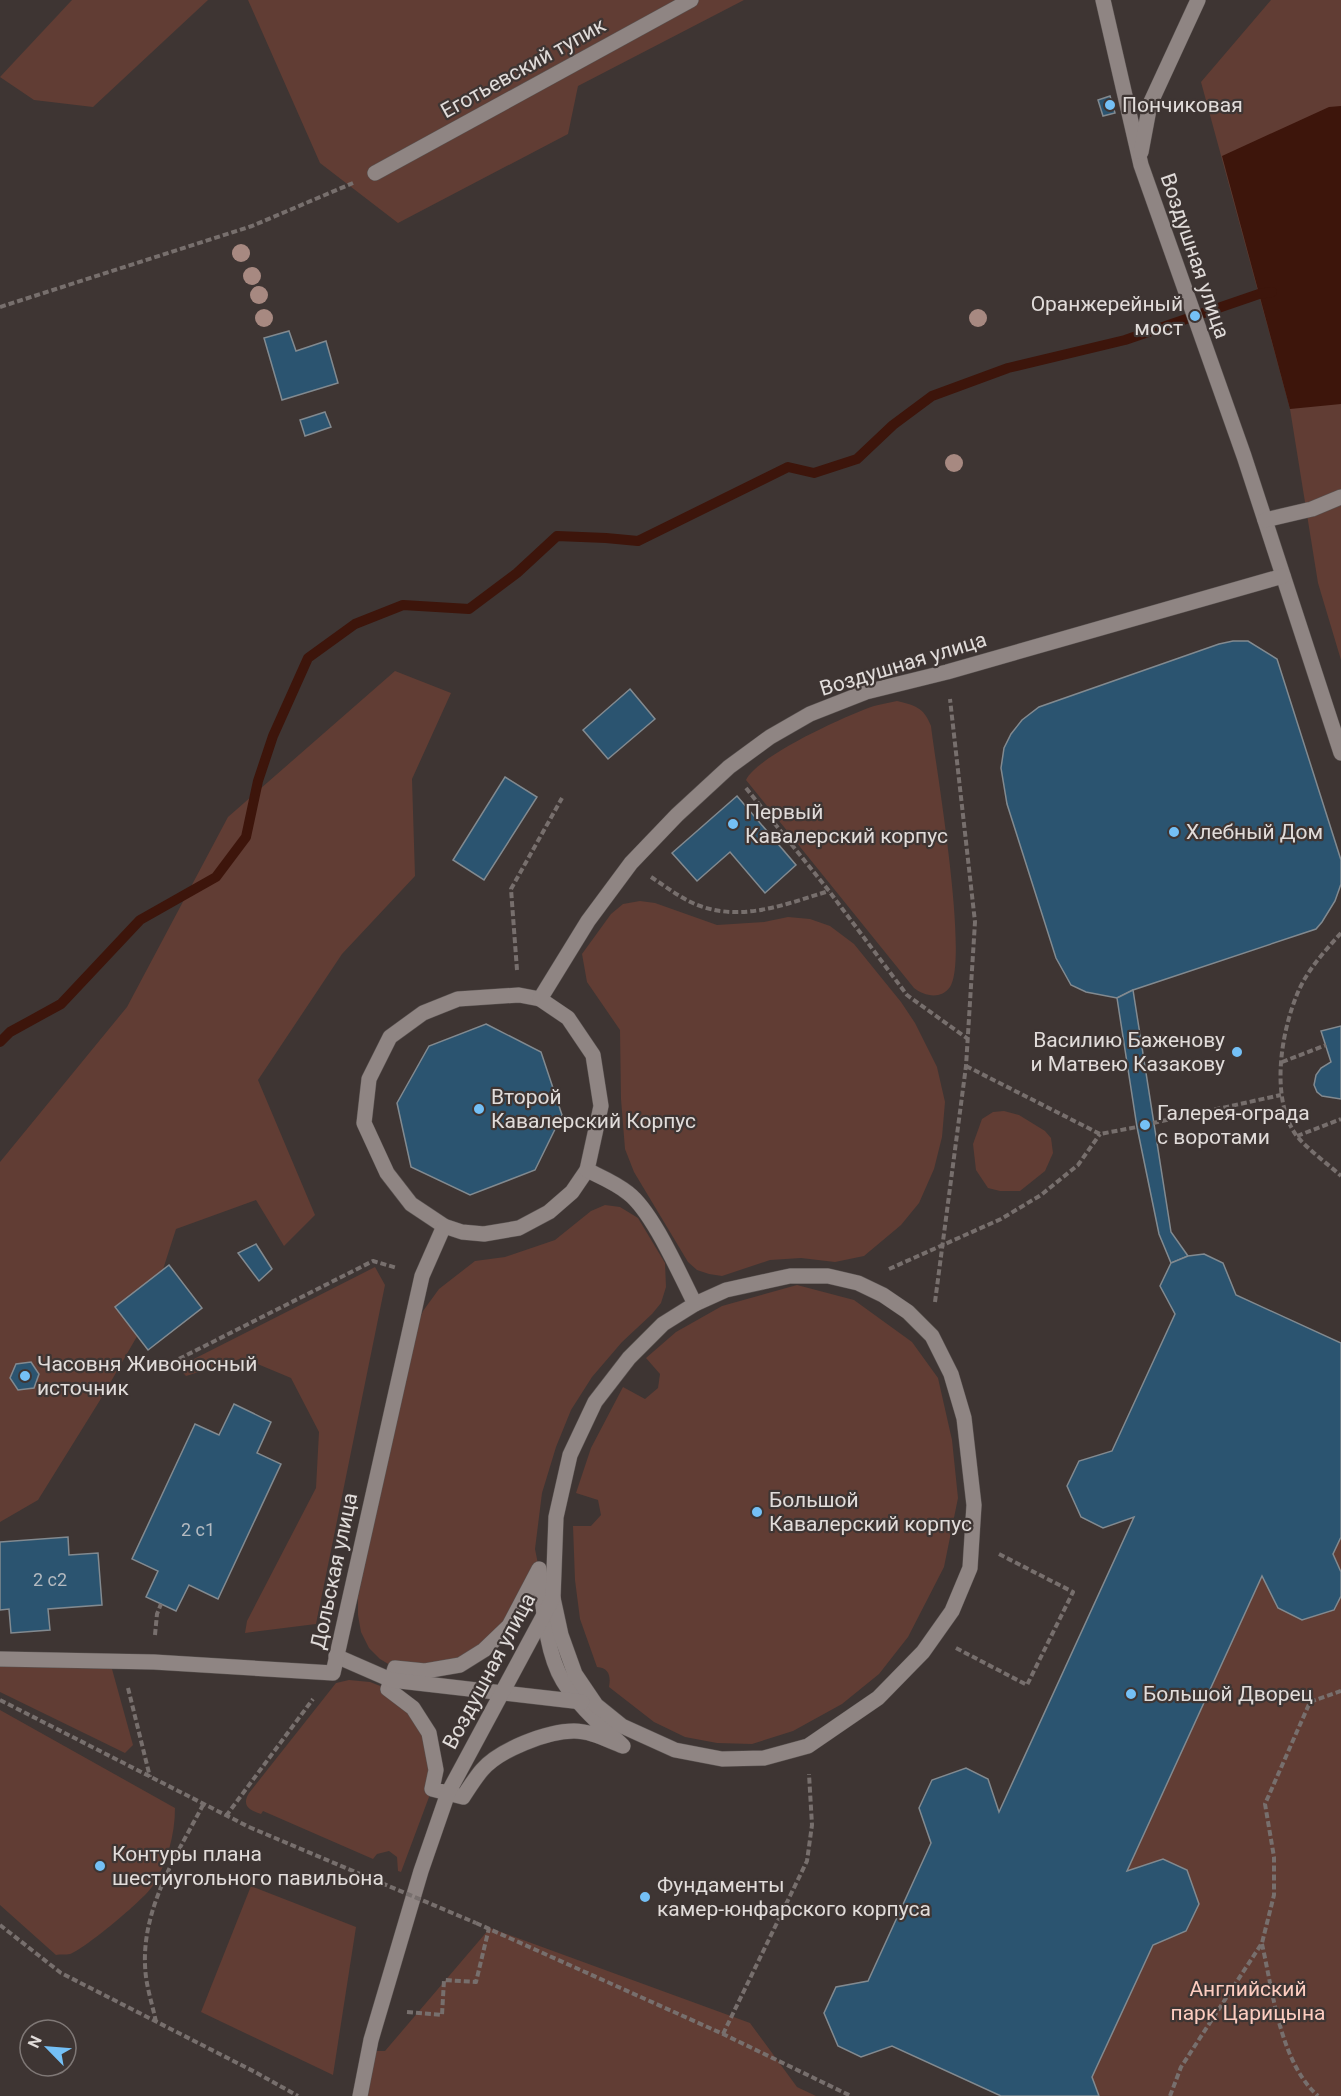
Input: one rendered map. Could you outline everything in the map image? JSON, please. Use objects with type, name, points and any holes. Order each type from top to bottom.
[{"type":"street","name":"Еготьевский тупик","points":[[375,173],[691,0]]},
{"type":"street","name":"Воздушная улица","points":[[1103,0],[1140,161],[1244,456],[1341,753]]},
{"type":"street","points":[[1140,161],[1150,104],[1198,0]]},
{"type":"street","points":[[1265,520],[1312,509],[1341,497]]},
{"type":"street","name":"Воздушная улица","points":[[540,999],[588,921],[631,863],[677,815],[729,767],[770,737],[810,714],[866,692],[947,672],[1283,576]]},
{"type":"street","points":[[519,995],[540,999],[568,1018],[593,1056],[601,1106],[587,1170],[572,1192],[549,1212],[519,1228],[484,1234],[462,1232],[444,1226],[411,1204],[387,1173],[364,1123],[369,1079],[390,1037],[423,1013],[459,999],[519,995]]},
{"type":"street","points":[[587,1170],[607,1179],[629,1194],[652,1223],[695,1304]]},
{"type":"street","name":"Дольская улица","points":[[0,1659],[121,1661],[333,1672],[422,1276],[444,1226]]},
{"type":"street","name":"Воздушная улица","points":[[790,1276],[828,1276],[858,1283],[883,1295],[908,1312],[932,1336],[951,1374],[964,1418],[974,1505],[970,1568],[952,1611],[923,1652],[878,1698],[808,1746],[764,1758],[722,1759],[675,1750],[622,1726],[597,1705],[575,1674],[561,1635],[553,1598],[556,1517],[570,1455],[595,1402],[629,1358],[663,1324],[695,1304],[726,1290],[790,1276]]},
{"type":"street","points":[[539,1569],[544,1616],[562,1680],[578,1702],[622,1746],[594,1735],[573,1731],[534,1739],[501,1754],[482,1770],[464,1797],[432,1789],[436,1770],[429,1733],[413,1708],[388,1689],[395,1668],[425,1671],[460,1665],[484,1650],[509,1626],[539,1569]]},
{"type":"street","name":"Воздушная улица","points":[[360,2096],[370,2040],[421,1872],[448,1793],[553,1598]]},
{"type":"street","points":[[336,1656],[391,1680],[597,1705]]},
{"type":"path","points":[[0,307],[252,226],[375,173]]},
{"type":"path","points":[[932,1336],[966,1066],[975,922],[947,672]]},
{"type":"path","points":[[729,767],[829,891],[907,995],[968,1040]]},
{"type":"path","points":[[519,995],[511,889],[562,798]]},
{"type":"path","points":[[631,863],[680,896],[704,908],[730,912],[764,911],[829,891]]},
{"type":"path","points":[[1341,933],[1317,959],[1299,991],[1289,1018],[1281,1062],[1281,1095],[1286,1116],[1297,1136],[1341,1176]]},
{"type":"path","points":[[1281,1062],[1326,1045]]},
{"type":"path","points":[[966,1066],[1100,1134],[1137,1127]]},
{"type":"path","points":[[1153,1123],[1281,1095]]},
{"type":"path","points":[[1297,1136],[1341,1119]]},
{"type":"path","points":[[858,1283],[1001,1219],[1041,1196],[1078,1165],[1100,1134]]},
{"type":"path","points":[[163,1367],[373,1261],[422,1276]]},
{"type":"path","points":[[923,1652],[944,1642],[1027,1685],[1073,1592],[994,1552]]},
{"type":"path","points":[[121,1661],[150,1778]]},
{"type":"path","points":[[226,1816],[333,1672]]},
{"type":"path","points":[[1170,2096],[1180,2067],[1262,1943],[1274,1895],[1274,1857],[1265,1804],[1310,1702],[1341,1691]]},
{"type":"path","points":[[0,1700],[249,1827],[489,1928],[723,2034],[851,2096]]},
{"type":"path","points":[[723,2034],[807,1861],[812,1825],[808,1746]]},
{"type":"path","points":[[156,2022],[146,1977],[146,1947],[150,1915],[171,1865],[203,1805]]},
{"type":"path","points":[[0,1925],[61,1973],[298,2096]]},
{"type":"path","points":[[405,2021],[407,2012],[442,2015],[444,1980],[476,1983],[489,1928]]},
{"type":"path","points":[[1262,1943],[1292,2060],[1318,2096]]},
{"type":"green space","points":[[72,0],[208,0],[93,107],[34,100],[0,77]]},
{"type":"green space","points":[[248,0],[744,0],[578,86],[568,134],[398,223],[320,163]]},
{"type":"green space","points":[[1271,0],[1341,0],[1341,660],[1318,583],[1290,409],[1201,82]]},
{"type":"green space","points":[[395,671],[451,693],[412,779],[415,876],[342,954],[258,1080],[315,1215],[284,1246],[256,1200],[176,1229],[147,1319],[102,1397],[38,1500],[0,1522],[0,1162],[127,1007],[228,817]]},
{"type":"green space","points":[[897,701],[918,708],[931,726],[944,819],[954,903],[955,969],[950,987],[937,995],[927,995],[914,988],[746,780],[767,760],[804,737],[861,711]]},
{"type":"green space","points":[[640,901],[655,903],[717,925],[764,922],[788,917],[810,919],[830,926],[854,944],[915,1023],[937,1067],[945,1102],[942,1137],[934,1169],[919,1203],[901,1225],[864,1256],[835,1262],[801,1258],[770,1260],[722,1276],[697,1270],[688,1262],[634,1172],[625,1149],[621,1099],[620,1030],[587,982],[582,954],[611,914],[623,904]]},
{"type":"green space","points":[[1004,1111],[1019,1115],[1045,1131],[1051,1138],[1053,1153],[1045,1171],[1020,1191],[1000,1191],[988,1188],[976,1170],[973,1144],[982,1119],[993,1112]]},
{"type":"green space","points":[[605,1205],[620,1207],[638,1218],[665,1263],[666,1287],[661,1303],[622,1342],[592,1377],[571,1410],[556,1447],[542,1493],[535,1549],[539,1569],[509,1626],[460,1665],[395,1668],[380,1659],[369,1648],[361,1632],[358,1597],[416,1328],[423,1311],[439,1289],[475,1261],[505,1257],[555,1240],[591,1211]]},
{"type":"green space","points":[[375,1267],[385,1285],[316,1624],[245,1633],[247,1621],[316,1488],[319,1432],[291,1378],[243,1358],[186,1376],[178,1367]]},
{"type":"green space","points":[[797,1285],[854,1300],[912,1342],[938,1378],[952,1440],[958,1498],[944,1567],[908,1637],[879,1674],[842,1704],[793,1731],[752,1744],[717,1743],[685,1737],[654,1722],[609,1687],[608,1673],[597,1667],[580,1619],[575,1580],[573,1526],[591,1526],[601,1515],[598,1500],[576,1493],[591,1448],[623,1387],[645,1399],[658,1388],[660,1374],[646,1358],[676,1332],[722,1306]]},
{"type":"green space","points":[[1341,1537],[1341,1572],[1333,1554]]},
{"type":"green space","name":"Английский парк Царицына","points":[[1262,1576],[1278,1608],[1302,1620],[1334,1610],[1341,1596],[1341,2096],[1099,2096],[1092,2077],[1153,1945],[1186,1931],[1199,1904],[1187,1871],[1163,1859],[1127,1871]]},
{"type":"green space","points":[[0,1666],[112,1669],[133,1745],[125,1753],[0,1692]]},
{"type":"green space","points":[[349,1680],[370,1682],[388,1689],[423,1722],[432,1789],[401,1872],[398,1871],[397,1857],[389,1851],[377,1854],[373,1859],[263,1811],[261,1814],[250,1809],[246,1804],[249,1793],[336,1683]]},
{"type":"green space","points":[[0,1710],[175,1808],[174,1828],[169,1849],[152,1887],[113,1924],[70,1954],[56,1955],[0,1905]]},
{"type":"green space","points":[[251,1886],[356,1927],[333,2075],[201,2012]]},
{"type":"green space","points":[[490,1928],[750,2023],[797,2087],[816,2096],[360,2096],[368,2051],[385,2051]]},
{"type":"shaded area","points":[[1341,106],[1341,404],[1290,409],[1222,156],[1329,107]]},
{"type":"building","points":[[1110,96],[1115,113],[1103,116],[1098,100]]},
{"type":"building","points":[[289,331],[296,351],[326,341],[338,383],[282,400],[264,338]]},
{"type":"building","points":[[325,412],[331,427],[305,436],[300,420]]},
{"type":"building","name":"Хлебный Дом","points":[[1233,641],[1248,641],[1277,659],[1341,860],[1341,884],[1335,901],[1316,929],[1133,990],[1117,998],[1086,992],[1071,985],[1056,958],[1007,804],[1001,768],[1004,748],[1022,720],[1039,707]]},
{"type":"building","points":[[630,689],[655,719],[608,759],[583,730]]},
{"type":"building","points":[[505,777],[537,797],[484,880],[453,860]]},
{"type":"building","name":"Первый Кавалерский корпус","points":[[737,796],[796,865],[765,893],[730,852],[697,881],[672,853]]},
{"type":"building","name":"Галерея-ограда с воротами","points":[[1133,990],[1171,1232],[1188,1256],[1171,1263],[1159,1234],[1137,1127],[1117,998]]},
{"type":"building","name":"Второй Кавалерский Корпус","points":[[486,1024],[541,1052],[562,1115],[535,1170],[470,1195],[411,1167],[397,1103],[429,1046]]},
{"type":"building","points":[[1341,1026],[1341,1099],[1322,1096],[1314,1085],[1316,1075],[1321,1068],[1331,1062],[1321,1031]]},
{"type":"building","points":[[256,1244],[272,1269],[259,1281],[238,1253]]},
{"type":"building","name":"Большой Дворец","points":[[1204,1254],[1223,1263],[1236,1295],[1341,1343],[1341,1537],[1333,1554],[1341,1572],[1341,1596],[1334,1610],[1302,1620],[1278,1608],[1262,1576],[1127,1871],[1163,1859],[1187,1870],[1199,1904],[1186,1931],[1153,1945],[1092,2077],[1099,2096],[1001,2096],[892,2046],[861,2057],[838,2046],[824,2013],[836,1987],[868,1981],[931,1843],[919,1808],[932,1780],[966,1768],[988,1779],[999,1812],[1134,1517],[1103,1528],[1081,1517],[1067,1486],[1079,1461],[1112,1451],[1175,1314],[1160,1286],[1171,1263],[1188,1256]]},
{"type":"building","points":[[169,1265],[202,1308],[148,1350],[115,1307]]},
{"type":"building","name":"Часовня Живоносный источник","points":[[31,1362],[39,1374],[34,1388],[18,1390],[10,1378],[16,1364]]},
{"type":"building","points":[[234,1404],[271,1422],[257,1453],[281,1464],[218,1599],[189,1585],[176,1611],[146,1597],[158,1571],[132,1559],[195,1424],[219,1435]]},
{"type":"building","points":[[68,1537],[69,1555],[98,1553],[102,1605],[48,1609],[50,1630],[11,1633],[9,1609],[0,1610],[0,1542]]},
{"type":"waterway","points":[[0,1042],[10,1032],[61,1004],[140,920],[216,877],[246,837],[258,781],[273,736],[308,658],[355,624],[403,605],[469,609],[517,573],[557,536],[638,541],[788,467],[814,473],[857,459],[893,425],[932,396],[1008,368],[1125,340],[1259,294],[1272,292]]},
{"type":"place","name":"Пончиковая","points":[[1110,105]]},
{"type":"place","name":"Оранжерейный мост","points":[[1195,316]]},
{"type":"place","name":"Первый Кавалерский корпус","points":[[733,824]]},
{"type":"place","name":"Хлебный Дом","points":[[1174,832]]},
{"type":"place","name":"Василию Баженову и Матвею Казакову","points":[[1237,1052]]},
{"type":"place","name":"Второй Кавалерский Корпус","points":[[479,1109]]},
{"type":"place","name":"Галерея-ограда с воротами","points":[[1145,1125]]},
{"type":"place","name":"Часовня Живоносный источник","points":[[25,1376]]},
{"type":"place","name":"Большой Кавалерский корпус","points":[[757,1512]]},
{"type":"place","name":"Большой Дворец","points":[[1131,1694]]},
{"type":"place","name":"Контуры плана шестиугольного павильона","points":[[100,1866]]},
{"type":"place","name":"Фундаменты камер-юнфарского корпуса","points":[[645,1897]]}]
